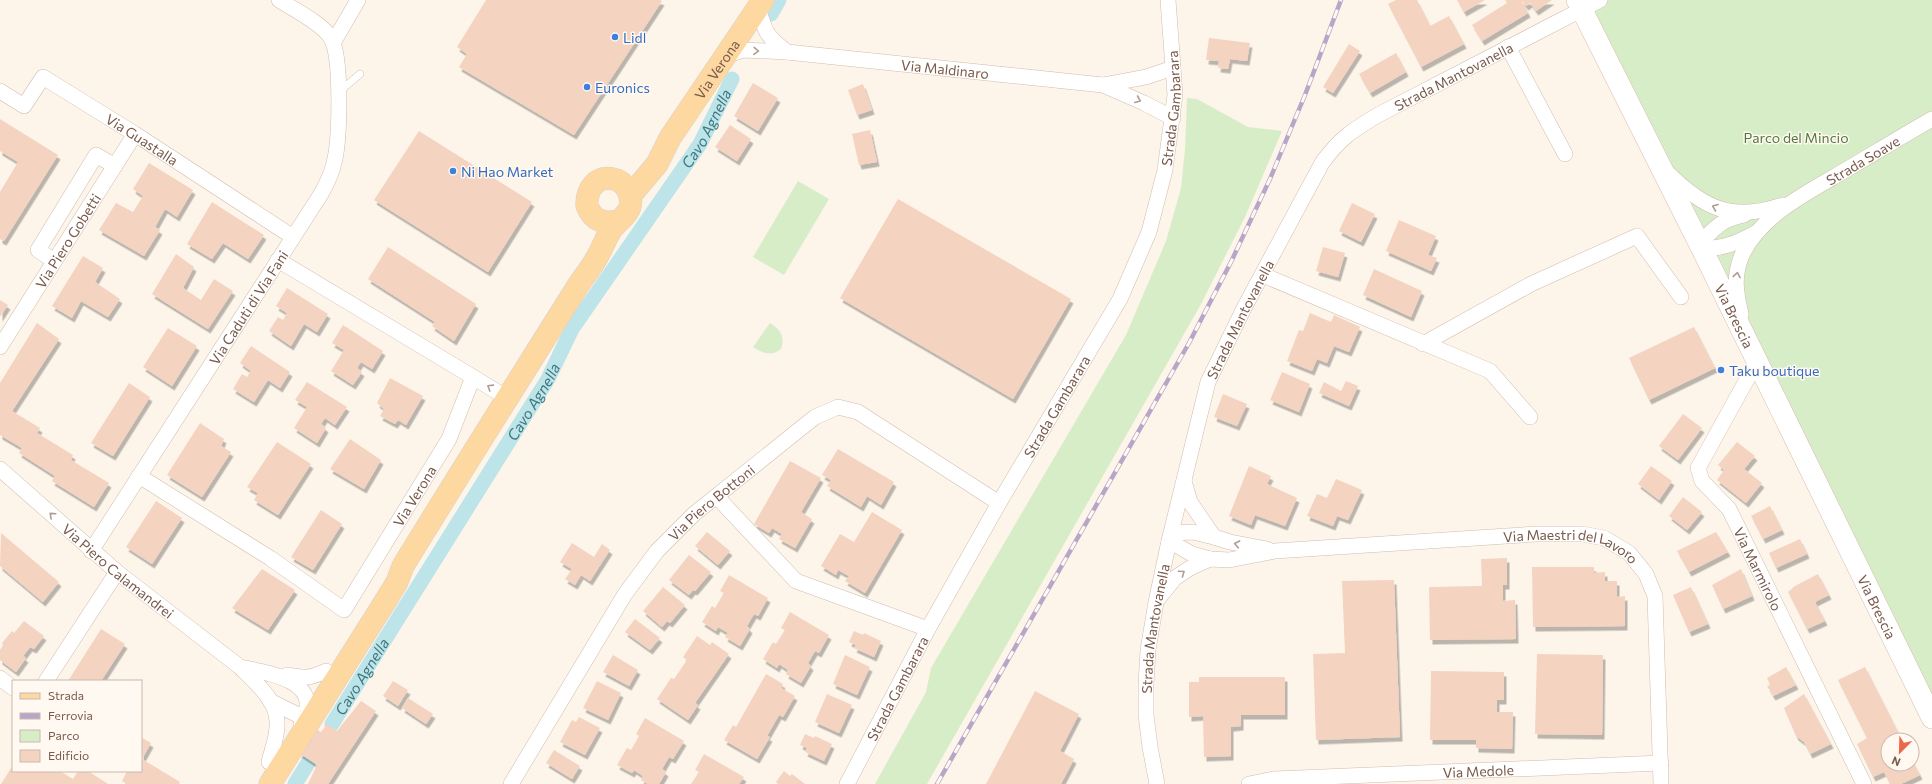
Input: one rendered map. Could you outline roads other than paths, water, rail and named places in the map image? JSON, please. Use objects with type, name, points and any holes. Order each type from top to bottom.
[{"type":"main road","name":"Via Verona","points":[[254,784],[304,710],[364,609],[403,566],[507,398],[596,259],[605,239],[617,221],[627,213],[631,202],[630,196],[657,164],[670,138],[761,3]]},
{"type":"main road","name":"Via Brescia","points":[[1579,5],[1747,340],[1756,363],[1932,718]]},
{"type":"main road","name":"Via Verona","points":[[580,282],[591,245],[592,229],[590,212],[586,199],[589,190],[594,183],[601,179],[616,179],[632,174],[647,162],[670,138]]},
{"type":"main road","points":[[616,179],[627,189],[630,196]]},
{"type":"main road","points":[[590,212],[602,222],[617,221]]},
{"type":"main road","name":"Via Verona","points":[[270,784],[376,617],[397,582],[403,566]]},
{"type":"street","points":[[279,0],[320,26],[329,35],[333,43]]},
{"type":"street","points":[[333,43],[358,0]]},
{"type":"street","name":"Strada Gambarara","points":[[846,784],[928,629],[1120,299],[1150,232],[1165,170],[1175,95],[1168,0]]},
{"type":"street","name":"Strada Mantovanella","points":[[1157,784],[1150,748],[1146,715],[1148,650],[1156,602],[1208,382],[1244,308],[1263,276],[1322,163],[1332,148],[1346,134],[1378,115],[1508,47],[1579,5],[1600,0]]},
{"type":"street","points":[[761,3],[765,30],[773,41],[787,52]]},
{"type":"street","name":"Via Caduti di Via Fani","points":[[91,551],[323,191],[334,164],[336,150],[338,92],[333,43]]},
{"type":"street","points":[[1508,47],[1565,154]]},
{"type":"street","name":"Via Maldinaro","points":[[726,56],[743,50],[787,52],[1103,85],[1146,77],[1173,68]]},
{"type":"street","name":"Via Guastalla","points":[[0,91],[24,106],[43,77],[135,134],[293,237]]},
{"type":"street","name":"Via Maldinaro","points":[[1103,85],[1144,103],[1173,118]]},
{"type":"street","name":"Strada Soave","points":[[1793,201],[1932,119]]},
{"type":"street","name":"Via Piero Gobetti","points":[[0,347],[135,134]]},
{"type":"street","points":[[54,261],[38,250],[96,155],[115,166]]},
{"type":"street","points":[[1657,162],[1680,185],[1700,201],[1724,210],[1751,213]]},
{"type":"street","points":[[1700,246],[1716,226],[1732,218],[1766,210],[1793,201]]},
{"type":"street","points":[[1700,246],[1721,248],[1735,244],[1757,232],[1793,201]]},
{"type":"street","points":[[1747,340],[1735,289],[1737,272],[1742,255],[1757,232]]},
{"type":"street","points":[[1423,344],[1531,284],[1637,236],[1681,297]]},
{"type":"street","points":[[278,260],[507,398]]},
{"type":"street","points":[[1263,276],[1490,371],[1530,417]]},
{"type":"street","name":"Via Marmirolo","points":[[1756,363],[1698,468],[1702,481],[1729,509],[1864,784]]},
{"type":"street","name":"Via Verona","points":[[139,476],[263,554],[344,610],[449,439],[474,377]]},
{"type":"street","name":"Via Piero Bottoni","points":[[511,784],[625,594],[658,551],[694,514],[815,417],[838,407],[858,412],[1000,503]]},
{"type":"street","name":"Via Piero Calamandrei","points":[[0,469],[91,551],[240,667],[261,688],[270,701],[278,722],[276,738],[269,762]]},
{"type":"street","points":[[1184,479],[1190,502],[1214,537]]},
{"type":"street","points":[[717,497],[796,581],[928,629]]},
{"type":"street","points":[[1171,537],[1193,532],[1230,542],[1276,551]]},
{"type":"street","name":"Via Maestri del Lavoro","points":[[1276,551],[1536,534],[1582,534],[1604,538],[1629,553],[1646,574],[1655,596],[1661,784]]},
{"type":"street","points":[[1171,537],[1192,554],[1210,559],[1229,560],[1276,551]]},
{"type":"street","points":[[1156,602],[1175,578],[1190,568],[1210,559]]},
{"type":"street","points":[[47,680],[117,572]]},
{"type":"street","name":"Via Verona","points":[[264,784],[304,710],[355,640],[376,617]]},
{"type":"street","name":"Via Piero Calamandrei","points":[[240,667],[304,679],[314,677],[326,671]]},
{"type":"street","name":"Via Piero Calamandrei","points":[[270,673],[298,685],[304,692],[304,710],[270,701]]},
{"type":"street","points":[[0,678],[12,687]]},
{"type":"street","name":"Via Medole","points":[[1249,784],[1274,779],[1661,763]]},
{"type":"lane","points":[[338,92],[360,74]]},
{"type":"waterway","name":"Cavo Agnella","points":[[771,14],[779,0]]},
{"type":"waterway","name":"Cavo Agnella","points":[[332,724],[548,379],[572,329],[700,144],[732,79]]},
{"type":"waterway","name":"Cavo Agnella","points":[[295,784],[308,763]]},
{"type":"railway","points":[[937,784],[1189,343],[1231,262],[1270,179],[1305,95],[1341,0]]},
{"type":"place","name":"Lidl","points":[[615,37]]},
{"type":"place","name":"Euronics","points":[[587,87]]},
{"type":"place","name":"Ni Hao Market","points":[[453,171]]},
{"type":"place","name":"Taku boutique","points":[[1721,370]]},
{"type":"park label","name":"Parco del Mincio","points":[[1796,137]]}]
